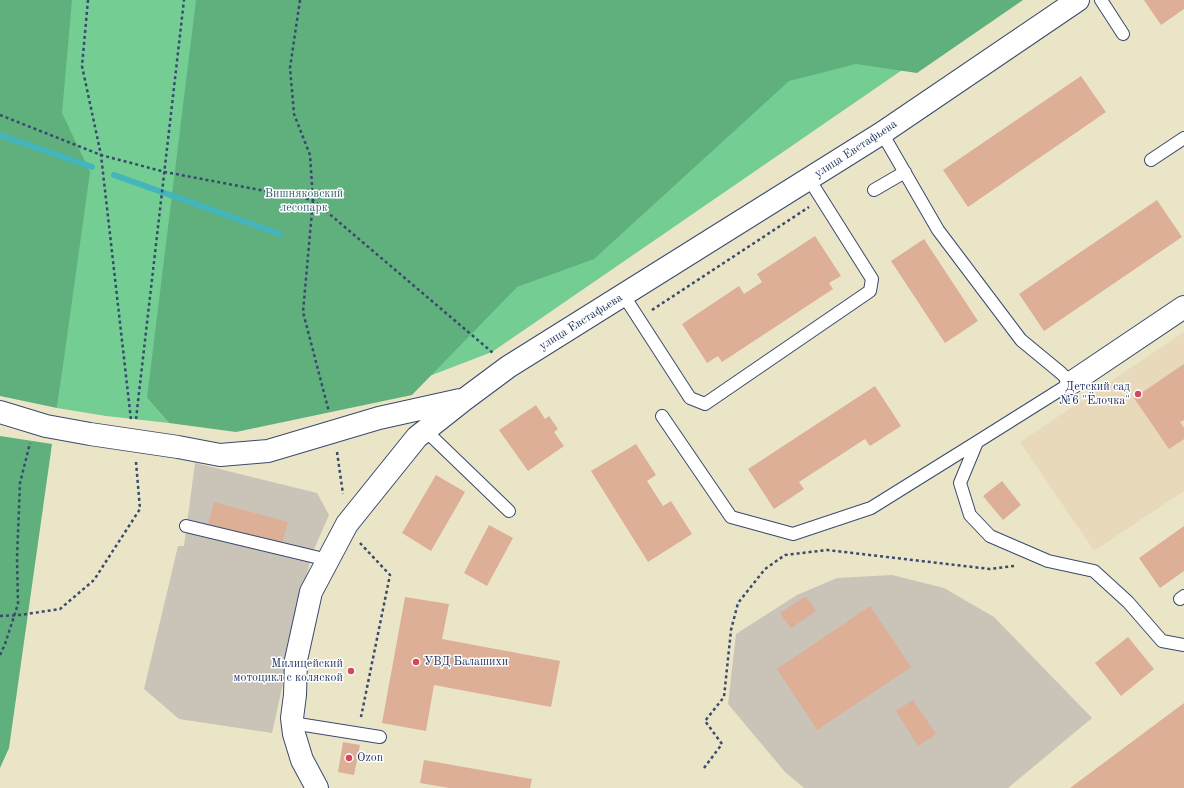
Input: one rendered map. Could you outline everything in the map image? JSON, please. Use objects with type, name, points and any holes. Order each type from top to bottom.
[{"type":"street","name":"улица Евстафьева","points":[[317,788],[289,732],[295,695],[296,660],[311,592],[328,560],[352,532],[417,437],[508,367],[624,296],[882,133],[1078,0]]},
{"type":"street","points":[[1071,383],[1184,307]]},
{"type":"street","points":[[0,412],[46,426],[220,455],[268,451],[379,418],[465,399]]},
{"type":"lane","points":[[1101,0],[1123,34]]},
{"type":"lane","points":[[662,416],[731,517],[793,534],[871,508],[1071,383],[1021,340],[938,230],[882,133]]},
{"type":"lane","points":[[1151,160],[1184,138]]},
{"type":"lane","points":[[874,190],[905,172]]},
{"type":"lane","points":[[624,296],[690,398],[705,404],[870,291],[872,279],[809,179]]},
{"type":"lane","points":[[426,431],[509,511]]},
{"type":"lane","points":[[977,442],[960,483],[970,515],[990,536],[1048,561],[1094,571],[1128,602],[1162,641],[1184,645]]},
{"type":"lane","points":[[186,526],[328,560]]},
{"type":"lane","points":[[289,732],[358,733],[380,737]]},
{"type":"path","points":[[0,616],[60,608],[94,580],[140,509],[134,440],[101,155],[82,66],[88,0]]},
{"type":"path","points":[[134,440],[184,0]]},
{"type":"path","points":[[300,0],[290,68],[294,114],[310,155],[313,200],[303,312],[334,432],[352,532],[390,575],[358,733]]},
{"type":"path","points":[[0,115],[101,155],[165,172],[313,200],[508,367]]},
{"type":"path","points":[[0,654],[5,644],[18,604],[17,558],[20,482],[36,423]]},
{"type":"path","points":[[704,768],[722,744],[705,721],[724,697],[731,630],[738,603],[765,569],[785,555],[827,550],[990,569],[1048,561]]},
{"type":"shaded area","name":"Детский сад №6 \"Ёлочка\"","points":[[1184,332],[1184,491],[1094,551],[1020,442]]},
{"type":"shaded area","points":[[195,463],[317,493],[329,515],[311,556],[272,733],[179,719],[144,689],[178,546],[184,546]]},
{"type":"shaded area","points":[[892,575],[944,588],[994,617],[1092,718],[1008,788],[804,788],[785,772],[728,704],[736,634],[797,595],[837,578]]},
{"type":"green space","name":"Вишняковский лесопарк","points":[[0,0],[1004,0],[492,352],[406,385],[147,398],[169,423],[106,416],[57,408],[62,370]]},
{"type":"green space","points":[[0,0],[72,0],[62,113],[90,172],[57,408],[0,396]]},
{"type":"green space","name":"Вишняковский лесопарк","points":[[196,0],[1023,0],[917,73],[856,64],[789,81],[594,259],[517,287],[412,395],[236,432],[169,423],[147,398]]},
{"type":"green space","points":[[0,436],[52,444],[9,748],[0,768]]},
{"type":"building","points":[[1144,0],[1184,0],[1184,9],[1161,25]]},
{"type":"building","points":[[1081,76],[1106,112],[968,207],[943,170]]},
{"type":"building","points":[[1157,200],[1182,237],[1044,331],[1019,294]]},
{"type":"building","points":[[815,236],[841,276],[829,283],[833,289],[722,362],[718,356],[707,363],[682,324],[739,286],[744,294],[762,282],[757,274]]},
{"type":"building","points":[[924,239],[978,321],[945,343],[891,261]]},
{"type":"building","points":[[1184,364],[1184,420],[1180,422],[1184,428],[1184,439],[1169,449],[1134,398]]},
{"type":"building","points":[[875,386],[901,426],[870,446],[865,439],[799,482],[804,489],[774,509],[748,469]]},
{"type":"building","points":[[536,405],[545,419],[549,416],[558,429],[554,432],[564,446],[528,471],[499,430]]},
{"type":"building","points":[[636,444],[656,475],[647,481],[663,506],[671,501],[692,534],[648,562],[591,471]]},
{"type":"building","points":[[436,475],[465,492],[431,551],[402,533]]},
{"type":"building","points":[[1002,481],[1021,505],[1003,520],[983,496]]},
{"type":"building","points":[[214,502],[288,522],[282,544],[208,524]]},
{"type":"building","points":[[489,525],[513,538],[487,586],[464,573]]},
{"type":"building","points":[[1184,526],[1184,571],[1160,588],[1139,558]]},
{"type":"building","points":[[806,596],[816,611],[791,628],[780,613]]},
{"type":"building","points":[[405,597],[449,604],[442,639],[560,661],[551,707],[434,685],[426,731],[382,723]]},
{"type":"building","points":[[870,606],[911,667],[817,730],[777,669]]},
{"type":"building","points":[[1128,637],[1154,669],[1121,696],[1095,663]]},
{"type":"building","points":[[913,700],[936,734],[918,746],[896,711]]},
{"type":"building","points":[[1184,703],[1184,788],[1070,788]]},
{"type":"building","name":"Ozon","points":[[343,742],[360,745],[354,775],[338,772]]},
{"type":"building","points":[[424,760],[532,779],[530,788],[449,788],[420,783]]},
{"type":"waterway","points":[[0,135],[92,167]]},
{"type":"waterway","points":[[114,175],[280,234]]},
{"type":"place","name":"Детский сад №6 \"Ёлочка\"","points":[[1138,394]]},
{"type":"place","name":"УВД Балашихи","points":[[416,662]]},
{"type":"place","name":"Милицейский мотоцикл с коляской","points":[[351,671]]},
{"type":"place","name":"Ozon","points":[[349,758]]}]
